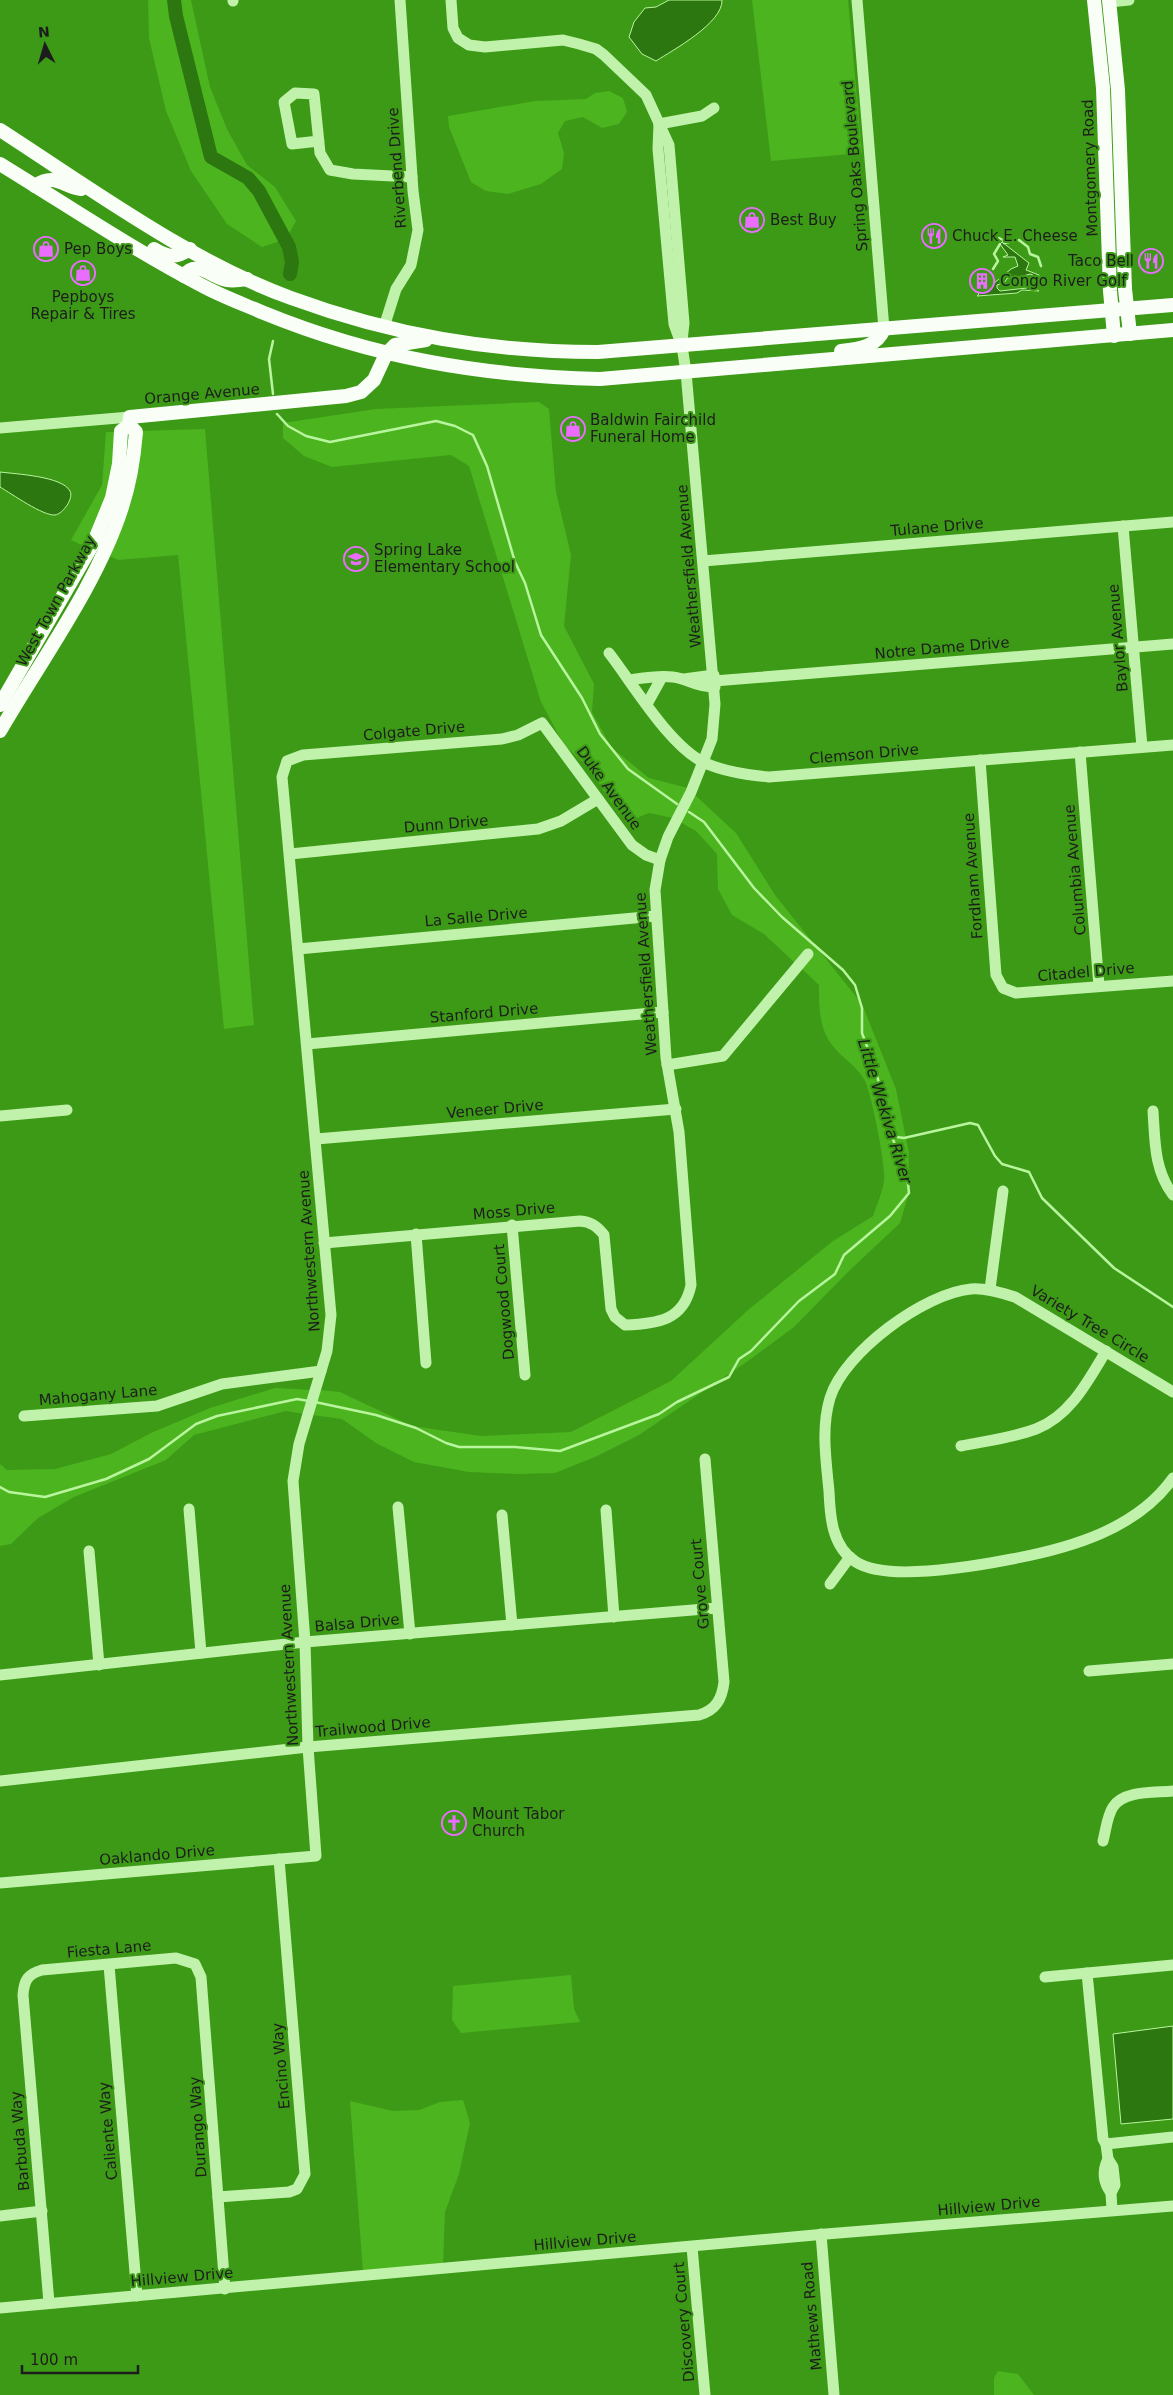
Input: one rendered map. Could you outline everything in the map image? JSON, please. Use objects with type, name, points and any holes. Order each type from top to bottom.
[{"type":"main road","name":"Montgomery Road","points":[[1094,0],[1103,88],[1114,336]]},
{"type":"main road","name":"Montgomery Road","points":[[1108,1],[1118,90],[1127,309],[1130,334]]},
{"type":"main road","points":[[0,130],[92,190],[190,249],[290,298],[384,327],[488,347],[542,352],[598,352],[1173,305]]},
{"type":"main road","points":[[0,164],[108,231],[203,286],[326,337],[386,354],[487,372],[540,377],[600,378],[824,361],[1173,330]]},
{"type":"main road","points":[[35,186],[43,180],[54,180],[78,189],[92,190]]},
{"type":"main road","points":[[108,231],[125,231],[170,257],[180,256],[190,249]]},
{"type":"main road","points":[[184,276],[188,270],[195,268],[227,280],[248,279]]},
{"type":"main road","points":[[824,361],[835,352],[865,347],[876,342],[884,329]]},
{"type":"main road","points":[[386,354],[395,346],[403,343],[439,339]]},
{"type":"main road","name":"Orange Avenue","points":[[129,421],[346,396],[361,392],[374,380],[386,354]]},
{"type":"main road","name":"West Town Parkway","points":[[0,705],[94,542],[112,498],[119,464],[121,432],[129,421],[136,432],[131,470],[123,506],[107,546],[91,578],[0,731]]},
{"type":"street","name":"Riverbend Drive","points":[[384,327],[396,289],[411,265],[418,230],[412,177],[400,0]]},
{"type":"street","name":"Weathersfield Avenue","points":[[451,0],[453,28],[458,38],[470,46],[485,47],[563,40],[596,49],[627,75],[646,95],[659,124],[658,149],[674,324],[682,346],[686,372],[714,681],[714,720],[712,739],[704,763],[668,837],[660,860],[655,890],[667,1064],[676,1109],[691,1285],[683,1308],[671,1317],[645,1325],[625,1325]]},
{"type":"street","name":"Spring Oaks Boulevard","points":[[857,0],[884,329]]},
{"type":"street","points":[[1108,1],[1130,0]]},
{"type":"street","points":[[319,141],[292,144],[284,102],[295,93],[314,94],[319,141],[320,154],[330,170],[353,174],[412,177]]},
{"type":"street","points":[[659,124],[702,116],[714,108]]},
{"type":"street","name":"Orange Avenue","points":[[0,428],[129,421]]},
{"type":"street","name":"Tulane Drive","points":[[703,561],[1173,522]]},
{"type":"street","name":"Baylor Avenue","points":[[1123,526],[1142,747]]},
{"type":"street","name":"Notre Dame Drive","points":[[629,680],[662,677],[714,681],[1173,644]]},
{"type":"street","name":"Clemson Drive","points":[[609,653],[671,736],[684,749],[704,763],[744,774],[769,777],[1173,745]]},
{"type":"street","points":[[647,704],[662,677]]},
{"type":"street","name":"Colgate Drive","points":[[287,761],[304,755],[502,739],[518,735],[542,722]]},
{"type":"street","name":"Duke Avenue","points":[[542,722],[638,851],[660,860]]},
{"type":"street","name":"Columbia Avenue","points":[[1080,752],[1099,986]]},
{"type":"street","name":"Fordham Avenue","points":[[980,760],[996,975],[1003,988]]},
{"type":"street","name":"Northwestern Avenue","points":[[287,761],[282,777],[316,1139],[330,1326],[327,1351],[299,1444],[293,1481],[305,1642],[308,1747],[316,1856]]},
{"type":"street","name":"Dunn Drive","points":[[290,854],[538,829],[561,821],[598,799]]},
{"type":"street","name":"La Salle Drive","points":[[298,949],[656,916]]},
{"type":"street","points":[[667,1064],[724,1056],[808,954]]},
{"type":"street","name":"Citadel Drive","points":[[1003,988],[1016,993],[1173,981]]},
{"type":"street","name":"Stanford Drive","points":[[307,1044],[663,1012]]},
{"type":"street","name":"Veneer Drive","points":[[316,1139],[676,1109]]},
{"type":"street","points":[[0,1116],[67,1110]]},
{"type":"street","points":[[1153,1111],[1157,1163],[1167,1187],[1173,1195]]},
{"type":"street","points":[[990,1290],[1003,1191]]},
{"type":"street","name":"Moss Drive","points":[[324,1242],[512,1225],[589,1222],[598,1227],[604,1236],[611,1309],[615,1317],[625,1325]]},
{"type":"street","name":"Dogwood Court","points":[[512,1225],[525,1375]]},
{"type":"street","points":[[416,1234],[426,1363]]},
{"type":"street","name":"Variety Tree Circle","points":[[1173,1392],[1016,1297],[990,1290],[954,1292],[916,1308],[878,1337],[845,1370],[830,1396],[825,1437],[830,1514],[834,1534],[842,1550],[850,1557],[856,1562],[876,1570],[902,1572],[991,1563],[1023,1557],[1100,1535],[1119,1526],[1155,1499],[1173,1478]]},
{"type":"street","points":[[961,1446],[1036,1429],[1053,1420],[1082,1391],[1106,1352]]},
{"type":"street","name":"Mahogany Lane","points":[[24,1416],[158,1406],[222,1384],[322,1371]]},
{"type":"street","name":"Grove Court","points":[[705,1459],[724,1682],[722,1695],[716,1705]]},
{"type":"street","points":[[398,1507],[410,1634]]},
{"type":"street","points":[[189,1509],[201,1653]]},
{"type":"street","points":[[606,1510],[614,1617]]},
{"type":"street","points":[[502,1515],[512,1625]]},
{"type":"street","points":[[89,1551],[99,1664]]},
{"type":"street","points":[[830,1584],[850,1557]]},
{"type":"street","name":"Balsa Drive","points":[[0,1675],[305,1642],[717,1608]]},
{"type":"street","points":[[1089,1671],[1173,1664]]},
{"type":"street","name":"Trailwood Drive","points":[[0,1781],[308,1747],[699,1715],[716,1705]]},
{"type":"street","points":[[1102,1841],[1112,1809],[1117,1802],[1136,1794],[1173,1792]]},
{"type":"street","name":"Oaklando Drive","points":[[0,1883],[316,1856]]},
{"type":"street","name":"Encino Way","points":[[218,2197],[289,2192],[298,2189],[305,2174],[279,1859]]},
{"type":"street","name":"Fiesta Lane","points":[[27,1976],[42,1970],[176,1958],[195,1964]]},
{"type":"street","name":"Durango Way","points":[[195,1964],[201,1977],[225,2289]]},
{"type":"street","name":"Caliente Way","points":[[109,1965],[137,2296]]},
{"type":"street","points":[[1045,1977],[1173,1966]]},
{"type":"street","points":[[1087,1973],[1103,2139],[1106,2144],[1108,2159],[1113,2167],[1109,2177],[1114,2184],[1111,2193],[1112,2210]]},
{"type":"street","name":"Barbuda Way","points":[[27,1976],[23,1995],[48,2303]]},
{"type":"street","points":[[1106,2144],[1173,2137]]},
{"type":"street","name":"Hillview Drive","points":[[0,2308],[821,2234],[1173,2206]]},
{"type":"street","points":[[0,2216],[42,2211]]},
{"type":"street","name":"Mathews Road","points":[[821,2234],[834,2395]]},
{"type":"street","name":"Discovery Court","points":[[692,2247],[705,2395]]},
{"type":"shaded area","points":[[148,0],[191,0],[210,87],[227,129],[247,165],[275,187],[296,221],[286,239],[262,247],[227,224],[191,171],[166,111],[149,38]]},
{"type":"shaded area","points":[[669,0],[722,0],[720,9],[706,27],[656,61],[642,54],[629,37],[634,22],[645,8],[656,7]]},
{"type":"shaded area","points":[[752,0],[848,0],[862,153],[771,161]]},
{"type":"shaded area","points":[[609,91],[623,98],[627,112],[619,124],[602,128],[583,117],[565,121],[558,133],[564,153],[562,169],[541,184],[508,194],[486,191],[471,182],[449,127],[448,116],[535,101],[586,99],[595,93]]},
{"type":"shaded area","points":[[1002,242],[1029,263],[1026,270],[1039,275],[1038,280],[1033,286],[1039,291],[1022,290],[1017,293],[977,296],[979,294],[975,288],[993,284],[1011,269],[1018,266],[1015,257],[1003,257],[1008,255],[1000,244]],"holes":[[[1033,275],[1033,282],[1027,288],[1000,291],[997,288],[997,285],[1005,282],[1007,278]]]},
{"type":"shaded area","points":[[539,402],[549,409],[556,492],[571,555],[564,626],[594,684],[592,712],[611,747],[649,778],[688,788],[673,818],[649,813],[634,819],[619,814],[588,767],[564,745],[541,702],[469,466],[451,455],[332,467],[304,456],[283,438],[283,423],[376,409]]},
{"type":"shaded area","points":[[205,429],[254,1025],[224,1029],[178,555],[118,560],[107,555],[139,431]]},
{"type":"shaded area","points":[[106,432],[117,432],[108,496],[86,547],[71,540],[102,485]]},
{"type":"shaded area","points":[[0,472],[38,477],[58,482],[70,491],[69,501],[58,514],[43,512],[0,487]]},
{"type":"shaded area","points":[[694,794],[736,833],[775,895],[862,1004],[896,1089],[909,1153],[908,1196],[900,1223],[794,1327],[748,1361],[639,1435],[595,1457],[555,1473],[469,1472],[414,1462],[376,1443],[342,1419],[312,1415],[320,1390],[340,1392],[412,1426],[481,1436],[571,1432],[671,1381],[748,1310],[833,1241],[873,1216],[884,1180],[883,1160],[874,1112],[864,1079],[855,1067],[838,1052],[827,1037],[821,1021],[819,985],[801,968],[813,954],[807,948],[795,963],[764,934],[732,915],[718,889],[717,854],[696,831],[680,822]]},
{"type":"shaded area","points":[[275,1388],[311,1390],[304,1414],[286,1411],[194,1435],[166,1460],[74,1497],[38,1518],[11,1544],[0,1546],[0,1464],[7,1470],[55,1469],[111,1454],[151,1433],[210,1408]]},
{"type":"shaded area","points":[[571,1975],[574,2009],[580,2022],[461,2033],[452,2020],[453,1986]]},
{"type":"shaded area","points":[[1173,2026],[1173,2119],[1121,2124],[1113,2034]]},
{"type":"shaded area","points":[[463,2100],[470,2123],[459,2174],[445,2212],[443,2265],[363,2272],[350,2101],[393,2111],[419,2110],[440,2102]]},
{"type":"shaded area","points":[[998,2371],[1018,2374],[1034,2395],[994,2395],[994,2378]]},
{"type":"waterway","name":"Little Wekiva River","points":[[174,0],[176,16],[211,157],[248,178],[259,191],[289,247],[292,262],[290,274]]},
{"type":"waterway","points":[[999,238],[1004,243],[1019,240],[1028,247],[1030,254],[1038,257],[1041,266]]},
{"type":"waterway","points":[[987,241],[997,239]]},
{"type":"waterway","points":[[977,241],[983,240]]},
{"type":"waterway","points":[[993,269],[998,261],[994,254],[1000,244]]},
{"type":"waterway","name":"Little Wekiva River","points":[[273,341],[269,359],[273,394]]},
{"type":"waterway","name":"Little Wekiva River","points":[[277,414],[288,426],[306,436],[330,442],[436,421],[455,426],[473,435],[487,466],[515,562],[525,583],[541,635],[582,698],[600,734],[628,769],[677,804]]},
{"type":"waterway","name":"Little Wekiva River","points":[[315,1402],[376,1415],[416,1428],[446,1443],[459,1447],[515,1447],[560,1451],[659,1414],[677,1402],[729,1377],[739,1359],[751,1351],[799,1301],[835,1274],[844,1255],[890,1216],[909,1193],[907,1174],[892,1137],[890,1122],[874,1065],[862,1033],[862,1008],[855,985],[843,970],[782,917],[754,888],[704,822],[689,812]]},
{"type":"waterway","points":[[892,1131],[897,1137],[904,1138],[970,1123],[978,1125],[995,1156],[1002,1164],[1029,1172],[1042,1198],[1114,1268],[1173,1307]]},
{"type":"waterway","name":"Little Wekiva River","points":[[0,1487],[9,1492],[45,1497],[106,1479],[149,1459],[196,1424],[217,1416],[297,1399],[309,1401]]},
{"type":"place","name":"Best Buy","points":[[752,220]]},
{"type":"place","name":"Chuck E. Cheese","points":[[934,236]]},
{"type":"place","name":"Pep Boys","points":[[46,249]]},
{"type":"place","name":"Taco Bell","points":[[1151,261]]},
{"type":"place","name":"Pepboys Repair & Tires","points":[[83,273]]},
{"type":"place","name":"Congo River Golf","points":[[982,281]]},
{"type":"place","name":"Baldwin Fairchild Funeral Home","points":[[573,429]]},
{"type":"place","name":"Spring Lake Elementary School","points":[[356,559]]},
{"type":"place","name":"Mount Tabor Church","points":[[454,1823]]}]
